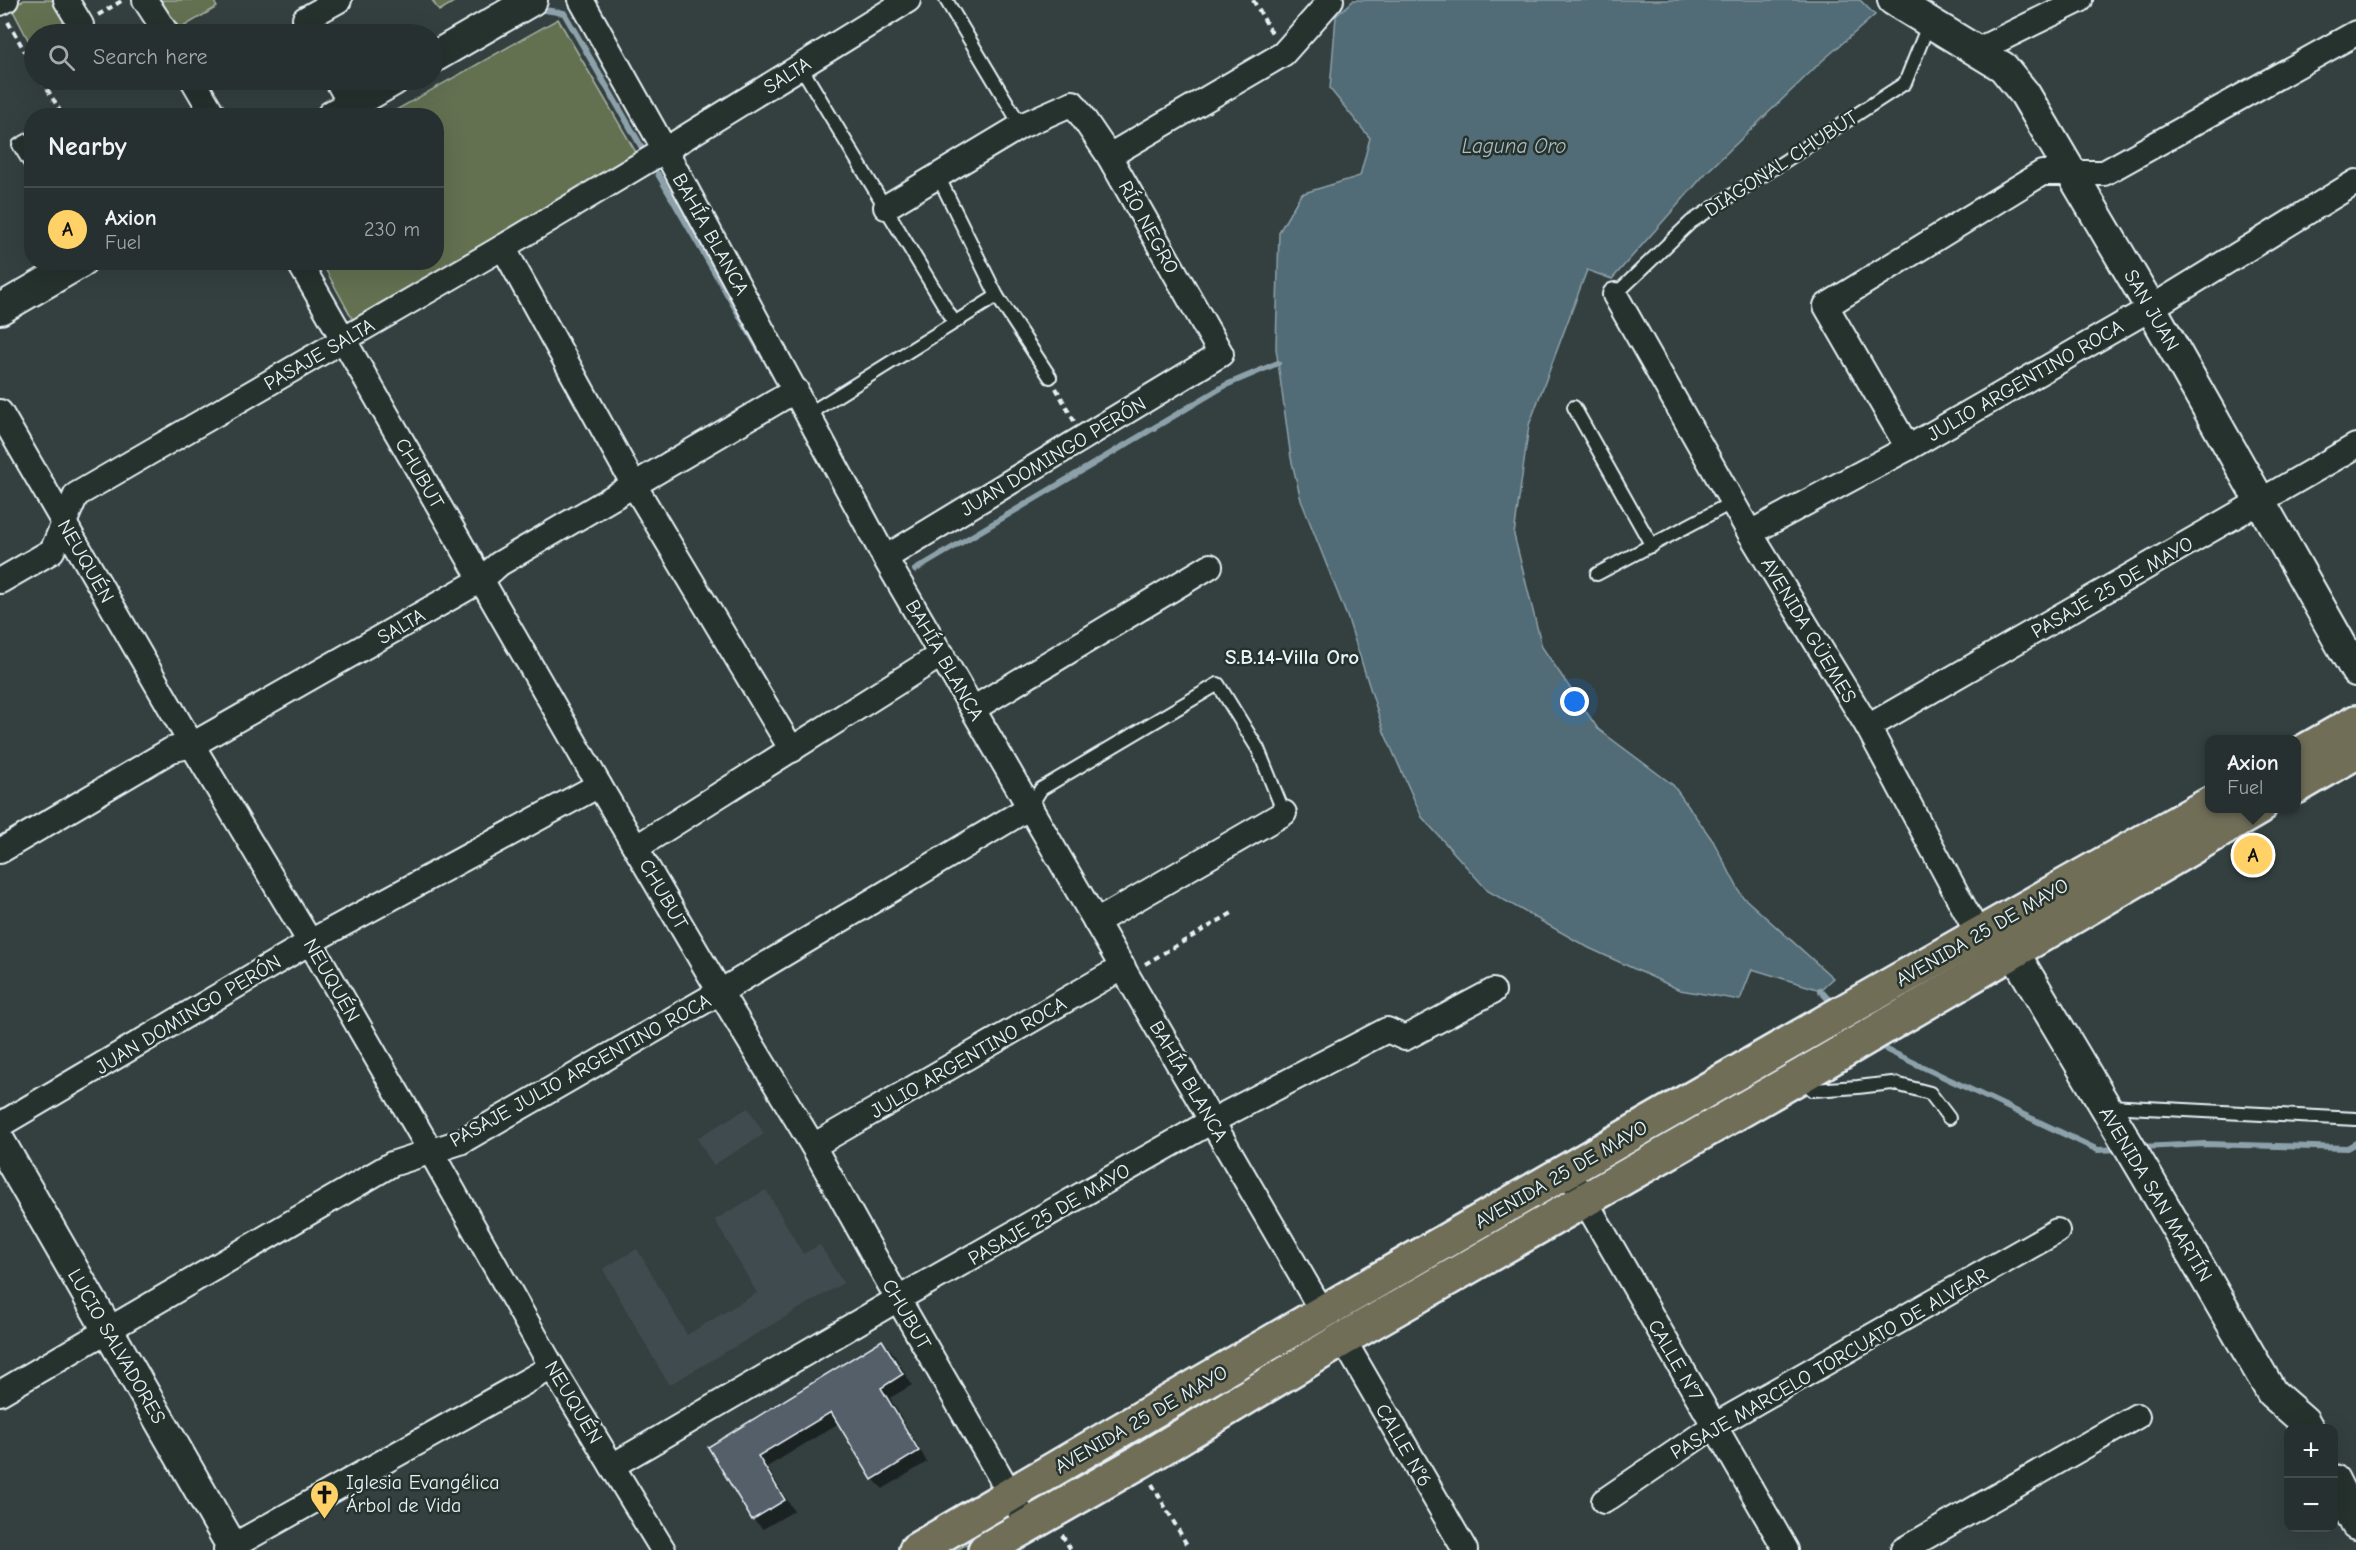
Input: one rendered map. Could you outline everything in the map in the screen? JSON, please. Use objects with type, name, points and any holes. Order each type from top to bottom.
[{"type":"main road","points":[[2301,753],[2356,722]]},
{"type":"main road","points":[[2301,784],[2356,752]]},
{"type":"main road","name":"AVENIDA 25 DE MAYO","points":[[916,1550],[1568,1170],[1978,934],[2205,807]]},
{"type":"main road","name":"AVENIDA 25 DE MAYO","points":[[985,1550],[1139,1462],[1343,1339],[1799,1077],[2250,813]]},
{"type":"street","points":[[66,0],[80,24]]},
{"type":"street","points":[[145,0],[161,24]]},
{"type":"street","points":[[308,24],[305,19],[339,0]]},
{"type":"street","name":"BAHÍA BLANCA","points":[[581,0],[796,390],[885,558],[1323,1312]]},
{"type":"street","name":"SALTA","points":[[665,150],[908,0]]},
{"type":"street","points":[[1109,156],[1283,54],[1331,0]]},
{"type":"street","name":"SAN JUAN","points":[[1893,0],[2003,67],[2025,94],[2073,172],[2356,671]]},
{"type":"street","points":[[1976,51],[2079,0]]},
{"type":"street","points":[[444,50],[514,4]]},
{"type":"street","points":[[1908,448],[1826,306],[2042,173],[2104,173],[2356,33]]},
{"type":"street","points":[[199,90],[209,108]]},
{"type":"street","points":[[340,100],[367,90]]},
{"type":"street","name":"RÍO NEGRO","points":[[1021,126],[1073,103],[1109,156],[1221,354]]},
{"type":"street","points":[[886,207],[1021,126]]},
{"type":"street","name":"PASAJE SALTA","points":[[0,581],[52,551],[76,495],[503,247],[665,150]]},
{"type":"street","name":"JULIO ARGENTINO ROCA","points":[[1750,533],[1908,448],[2151,308],[2356,182]]},
{"type":"street","points":[[503,247],[634,485],[792,750]]},
{"type":"street","points":[[0,309],[67,270]]},
{"type":"street","name":"CHUBUT","points":[[304,270],[599,785],[813,1146],[1028,1525]]},
{"type":"street","name":"AVENIDA GÜEMES","points":[[1615,295],[1750,533],[1868,727],[1978,934]]},
{"type":"street","name":"JUAN DOMINGO PERÓN","points":[[885,558],[1221,354]]},
{"type":"street","name":"SALTA","points":[[0,851],[171,750],[192,745],[481,580],[499,564],[796,390]]},
{"type":"street","name":"NEUQUÉN","points":[[0,412],[192,745],[310,942],[552,1366],[663,1550]]},
{"type":"street","name":"PASAJE 25 DE MAYO","points":[[1868,727],[2356,446]]},
{"type":"street","points":[[973,709],[1210,566]]},
{"type":"street","points":[[637,847],[942,654]]},
{"type":"street","name":"JUAN DOMINGO PERÓN","points":[[0,1125],[310,942],[599,785]]},
{"type":"street","name":"PASAJE JULIO ARGENTINO ROCA","points":[[0,1394],[392,1164],[460,1142],[720,992],[1030,807]]},
{"type":"street","points":[[1096,921],[1284,813]]},
{"type":"street","points":[[1978,934],[2013,951]]},
{"type":"street","name":"AVENIDA SAN MARTÍN","points":[[2013,951],[2272,1393],[2306,1424]]},
{"type":"street","name":"JULIO ARGENTINO ROCA","points":[[813,1146],[1123,967]]},
{"type":"street","name":"PASAJE 25 DE MAYO","points":[[612,1466],[898,1299],[1212,1121],[1387,1030],[1405,1038],[1493,991]]},
{"type":"street","name":"LUCIO SALVADORES","points":[[0,1142],[231,1549]]},
{"type":"street","name":"CALLE N°7","points":[[1568,1170],[1786,1550]]},
{"type":"street","name":"PASAJE MARCELO TORCUATO DE ALVEAR","points":[[1604,1501],[1714,1426],[2057,1231]]},
{"type":"street","name":"CALLE N°6","points":[[1343,1339],[1465,1550]]},
{"type":"street","points":[[231,1549],[552,1366]]},
{"type":"street","points":[[1903,1550],[2137,1416]]},
{"type":"street","points":[[2338,1488],[2354,1518]]},
{"type":"lane","points":[[946,0],[1021,126]]},
{"type":"lane","name":"DIAGONAL CHUBUT","points":[[1615,295],[1691,222],[1905,83],[1929,22]]},
{"type":"lane","points":[[801,67],[954,322]]},
{"type":"lane","points":[[24,143],[19,146],[24,154]]},
{"type":"lane","points":[[938,176],[998,296],[1050,377]]},
{"type":"lane","points":[[808,414],[998,296]]},
{"type":"lane","points":[[1574,407],[1652,546]]},
{"type":"lane","points":[[1597,574],[1733,502]]},
{"type":"lane","points":[[1030,807],[1041,789],[1218,684],[1258,749],[1284,813]]},
{"type":"lane","points":[[1799,1077],[1814,1090],[1892,1083],[1929,1093],[1949,1118]]},
{"type":"lane","points":[[2104,1106],[2356,1119]]},
{"type":"path","points":[[83,24],[123,0]]},
{"type":"path","points":[[1253,0],[1283,54]]},
{"type":"path","points":[[4,7],[24,47]]},
{"type":"path","points":[[48,90],[58,108]]},
{"type":"path","points":[[1050,377],[1083,438]]},
{"type":"path","points":[[1123,967],[1142,966],[1233,913]]},
{"type":"path","points":[[1139,1462],[1187,1545]]},
{"type":"shaded area","points":[[748,1108],[764,1134],[713,1165],[697,1138]]},
{"type":"shaded area","points":[[766,1190],[803,1254],[820,1245],[843,1283],[669,1385],[603,1269],[637,1249],[687,1335],[757,1293],[715,1220]]},
{"type":"green space","points":[[24,0],[57,0],[70,24],[24,24],[24,32],[11,7]]},
{"type":"green space","points":[[159,0],[213,0],[217,7],[188,24],[174,24]]},
{"type":"green space","points":[[432,0],[457,0],[439,11]]},
{"type":"green space","points":[[558,19],[637,154],[444,267],[444,108],[399,108],[432,90],[444,90],[444,83]]},
{"type":"green space","points":[[326,270],[439,270],[353,320]]},
{"type":"green space","points":[[1554,1193],[1559,1202],[1057,1495],[1051,1486]]},
{"type":"green space","points":[[993,1515],[999,1525],[957,1550],[935,1550]]},
{"type":"water","name":"Laguna Oro","points":[[1354,0],[1860,0],[1875,15],[1822,61],[1706,173],[1612,279],[1587,270],[1529,425],[1514,535],[1542,647],[1598,729],[1673,785],[1713,841],[1742,896],[1833,978],[1820,990],[1752,969],[1740,1000],[1680,990],[1589,948],[1488,891],[1422,817],[1384,732],[1348,619],[1301,500],[1291,458],[1276,348],[1279,232],[1301,194],[1360,176],[1370,138],[1330,89],[1336,16]]},
{"type":"building","points":[[882,1340],[903,1374],[881,1388],[919,1451],[872,1480],[831,1412],[758,1456],[785,1500],[752,1520],[708,1447]]},
{"type":"waterway","points":[[538,9],[564,13],[641,146]]},
{"type":"waterway","points":[[658,174],[764,358]]},
{"type":"waterway","points":[[915,570],[1226,385],[1278,363]]},
{"type":"waterway","points":[[1820,990],[1828,999]]},
{"type":"waterway","points":[[1878,1041],[1887,1050],[2098,1150],[2121,1149]]},
{"type":"waterway","points":[[2140,1147],[2205,1144],[2347,1148],[2356,1143]]},
{"type":"place","name":"Axion","points":[[2253,855]]},
{"type":"place","name":"Iglesia Evangélica Árbol de Vida","points":[[325,1520]]},
{"type":"district","name":"S.B.14-Villa Oro","points":[[1292,657]]}]
